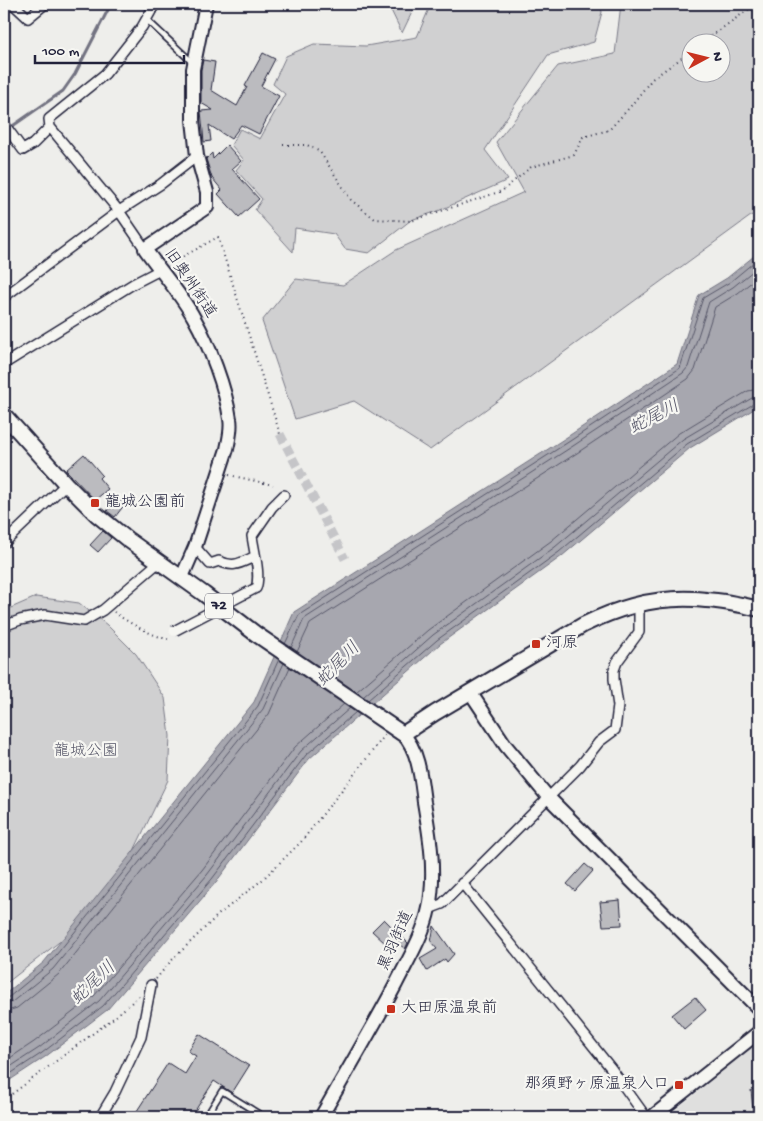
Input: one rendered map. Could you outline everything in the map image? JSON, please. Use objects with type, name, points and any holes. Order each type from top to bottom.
[{"type":"main road","name":"72","points":[[4,415],[66,484],[96,514],[256,634],[394,727]]},
{"type":"main road","points":[[394,727],[470,692],[583,625],[606,614],[639,605],[683,598],[759,609]]},
{"type":"street","points":[[13,4],[28,18],[45,4]]},
{"type":"street","points":[[5,127],[23,150],[33,144],[50,127],[48,119],[105,74],[155,4]]},
{"type":"street","points":[[145,249],[206,207],[207,192],[197,156],[192,120],[194,64],[206,4]]},
{"type":"street","name":"旧奥州街道","points":[[50,127],[119,211],[194,316],[212,354],[222,385],[230,419],[230,435],[194,547],[182,577]]},
{"type":"street","points":[[4,297],[119,211],[161,184],[197,156]]},
{"type":"street","points":[[4,364],[133,284],[160,270]]},
{"type":"street","points":[[4,543],[66,484]]},
{"type":"street","points":[[174,632],[256,588],[258,581],[252,536],[268,513],[284,495]]},
{"type":"street","points":[[194,547],[210,564],[219,561],[228,566],[254,557]]},
{"type":"street","points":[[4,626],[20,620],[45,615],[84,621],[103,610],[159,562]]},
{"type":"street","points":[[429,909],[442,904],[580,766],[599,742],[615,730],[618,706],[614,670],[617,662],[639,632],[639,605]]},
{"type":"street","points":[[470,692],[506,746],[548,797],[759,1010]]},
{"type":"street","name":"黒羽街道","points":[[321,1117],[405,967],[423,928],[429,909],[433,869],[427,819],[416,759],[412,746],[394,727]]},
{"type":"street","points":[[462,883],[610,1067],[646,1117]]},
{"type":"street","points":[[100,1117],[115,1092],[142,1037],[151,985]]},
{"type":"street","points":[[652,1117],[759,1032]]},
{"type":"lane","points":[[146,19],[194,64]]},
{"type":"lane","points":[[206,1117],[222,1091],[264,1117]]},
{"type":"path","points":[[717,32],[756,4]]},
{"type":"path","points":[[283,145],[307,145],[320,152],[351,200],[375,219],[412,221],[502,191],[531,167],[574,155],[583,137],[610,130],[652,79],[680,59]]},
{"type":"path","points":[[160,270],[218,237],[280,434]]},
{"type":"path","points":[[219,472],[273,485]]},
{"type":"path","points":[[103,610],[112,611],[123,620],[165,638],[176,638],[174,632]]},
{"type":"path","points":[[4,1100],[115,1017],[151,985],[170,962],[218,915],[262,880],[300,842],[394,727]]},
{"type":"shaded area","points":[[759,1042],[759,1117],[667,1117]]},
{"type":"green space","points":[[388,4],[416,4],[402,33]]},
{"type":"green space","points":[[431,4],[600,4],[602,12],[594,42],[548,55],[485,150],[508,180],[438,211],[411,220],[369,253],[345,249],[334,234],[295,228],[293,252],[255,210],[262,199],[236,170],[244,160],[231,145],[240,129],[260,139],[285,94],[273,84],[286,56],[314,44],[366,46],[417,37]]},
{"type":"green space","points":[[621,4],[759,4],[759,210],[430,450],[354,401],[295,419],[262,321],[296,279],[343,285],[396,250],[524,192],[496,142],[558,66],[615,54]]},
{"type":"green space","name":"龍城公園","points":[[36,597],[79,603],[107,625],[136,654],[165,698],[170,736],[168,780],[116,888],[63,939],[4,985],[4,611]]},
{"type":"water","name":"蛇尾川","points":[[759,252],[759,406],[690,448],[562,556],[440,644],[309,759],[216,882],[107,1010],[45,1057],[4,1084],[4,995],[44,962],[254,702],[294,612],[677,364],[699,295],[727,278]]},
{"type":"pier","points":[[278,641],[375,704],[362,716],[272,656]]},
{"type":"building","points":[[263,53],[275,59],[261,86],[279,96],[259,134],[241,125],[231,139],[209,125],[211,141],[204,142],[201,111],[213,110],[201,103],[201,70],[203,60],[215,62],[211,90],[237,106],[247,87],[245,86]]},
{"type":"building","points":[[227,145],[241,161],[232,169],[259,199],[239,217],[218,194],[222,190],[212,178],[206,159],[212,153],[213,159]]},
{"type":"building","points":[[84,454],[102,475],[99,478],[108,489],[95,500],[66,470]]},
{"type":"building","points":[[117,498],[125,504],[115,517],[107,511]]},
{"type":"building","points":[[103,531],[111,538],[98,552],[90,545]]},
{"type":"building","points":[[585,864],[593,871],[575,891],[567,884]]},
{"type":"building","points":[[620,900],[622,925],[603,926],[600,902]]},
{"type":"building","points":[[384,919],[408,943],[405,949],[391,937],[385,943],[372,931]]},
{"type":"building","points":[[434,926],[454,954],[447,962],[445,959],[427,971],[420,959],[437,949],[431,942]]},
{"type":"building","points":[[695,997],[706,1010],[684,1029],[672,1015]]},
{"type":"building","points":[[199,1034],[249,1066],[232,1093],[214,1081],[191,1117],[133,1117],[168,1063],[185,1074],[196,1056],[188,1051]]},
{"type":"building","points":[[759,1088],[759,1117],[747,1117],[753,1110],[751,1090]]},
{"type":"waterway","points":[[4,132],[63,91],[75,74],[111,4]]},
{"type":"tunnel","points":[[280,434],[345,559]]},
{"type":"place","name":"龍城公園前","points":[[95,503]]},
{"type":"place","name":"河原","points":[[536,644]]},
{"type":"place","name":"大田原温泉前","points":[[391,1009]]},
{"type":"place","name":"那須野ヶ原温泉入口","points":[[679,1085]]}]
